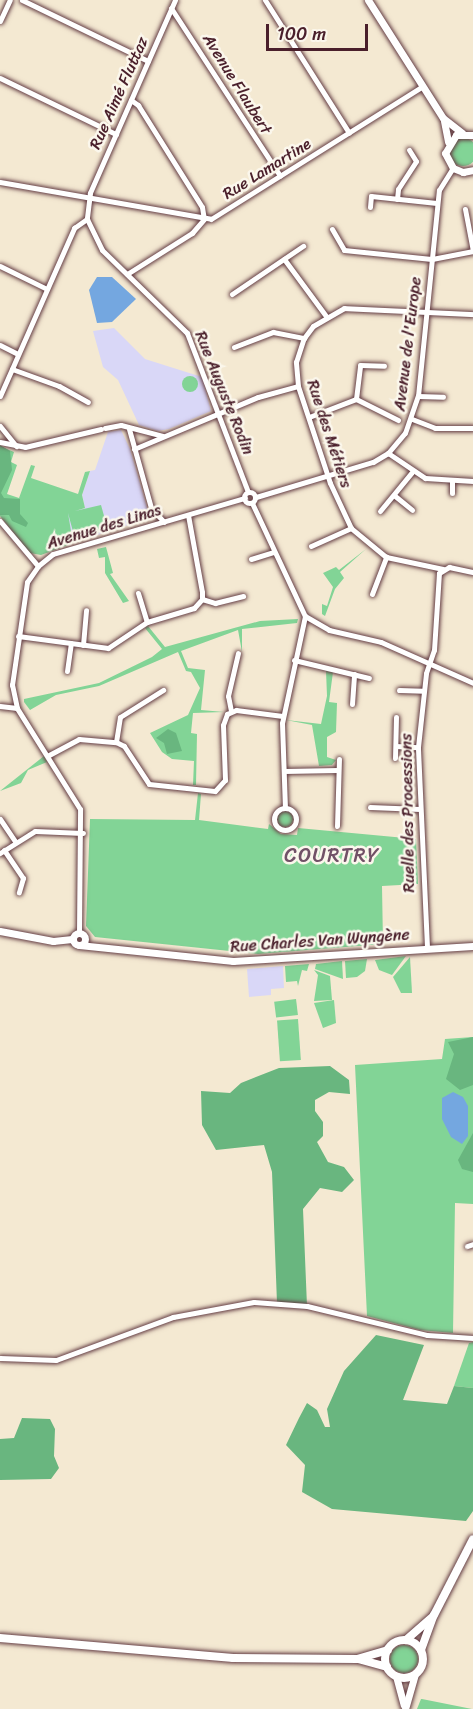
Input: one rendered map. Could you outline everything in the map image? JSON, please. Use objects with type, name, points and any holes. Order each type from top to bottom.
[{"type":"main road","points":[[0,1638],[217,1657],[357,1659],[387,1667],[396,1676],[415,1675],[422,1666],[421,1650],[434,1615],[473,1539]]},
{"type":"main road","points":[[357,1659],[388,1650],[395,1642],[406,1640],[434,1615]]},
{"type":"main road","points":[[406,1640],[421,1650]]},
{"type":"main road","points":[[387,1667],[388,1650]]},
{"type":"street","points":[[0,19],[10,0]]},
{"type":"street","points":[[22,0],[148,61]]},
{"type":"street","name":"Rue Aimé Fluttaz","points":[[89,196],[175,0]]},
{"type":"street","points":[[265,0],[349,134]]},
{"type":"street","points":[[368,0],[443,118],[448,142],[445,153],[453,168],[473,176]]},
{"type":"street","name":"Avenue Flaubert","points":[[171,8],[280,176]]},
{"type":"street","points":[[0,78],[116,134]]},
{"type":"street","name":"Rue Lamartine","points":[[127,274],[192,233],[204,219],[216,216],[423,86]]},
{"type":"street","points":[[0,182],[89,196],[204,219],[202,207],[138,105],[131,100]]},
{"type":"street","points":[[443,118],[463,133],[473,135]]},
{"type":"street","points":[[448,142],[473,126]]},
{"type":"street","points":[[397,198],[398,189],[416,161],[409,150]]},
{"type":"street","name":"Avenue de l'Europe","points":[[388,453],[412,419],[418,396],[437,203],[440,186],[453,168]]},
{"type":"street","points":[[463,172],[473,170]]},
{"type":"street","points":[[0,396],[74,228],[87,219],[89,196]]},
{"type":"street","points":[[370,207],[371,196],[437,203]]},
{"type":"street","points":[[332,229],[344,250],[432,259],[473,251],[465,209]]},
{"type":"street","name":"Rue Auguste Rodin","points":[[87,219],[100,246],[183,327],[197,350],[248,492]]},
{"type":"street","points":[[231,294],[303,246]]},
{"type":"street","points":[[284,259],[327,315]]},
{"type":"street","points":[[0,266],[47,289]]},
{"type":"street","points":[[234,347],[273,332],[304,338],[327,315],[357,307],[473,314]]},
{"type":"street","name":"Rue des Métiers","points":[[304,338],[296,362],[298,386],[328,477],[351,528],[386,557],[443,569]]},
{"type":"street","points":[[0,345],[18,354]]},
{"type":"street","points":[[356,399],[359,366],[384,366]]},
{"type":"street","points":[[12,369],[59,386],[88,402]]},
{"type":"street","points":[[134,449],[219,412],[298,386]]},
{"type":"street","points":[[418,396],[443,397]]},
{"type":"street","points":[[309,417],[356,399],[398,420]]},
{"type":"street","points":[[412,419],[435,428],[473,428]]},
{"type":"street","points":[[0,442],[16,447],[121,425],[129,429],[163,436]]},
{"type":"street","points":[[0,426],[16,447]]},
{"type":"street","points":[[129,429],[151,508],[164,522]]},
{"type":"street","points":[[252,503],[256,497],[328,477],[388,453],[412,472],[430,480],[473,481]]},
{"type":"street","points":[[380,511],[395,496],[412,472]]},
{"type":"street","points":[[452,481],[452,493]]},
{"type":"street","points":[[256,497],[248,492],[245,498],[252,503],[305,616],[329,630],[381,642],[473,683]]},
{"type":"street","points":[[395,496],[412,510]]},
{"type":"street","name":"Avenue des Linas","points":[[82,934],[83,833],[79,805],[17,708],[12,679],[26,586],[38,566],[63,551],[245,498]]},
{"type":"street","points":[[188,515],[202,599]]},
{"type":"street","points":[[0,521],[38,566]]},
{"type":"street","points":[[311,546],[351,528]]},
{"type":"street","points":[[251,559],[274,552]]},
{"type":"street","points":[[372,594],[386,557]]},
{"type":"street","points":[[443,569],[473,572]]},
{"type":"street","name":"Ruelle des Processions","points":[[427,947],[418,747],[423,691],[428,664],[434,650],[436,589],[443,569]]},
{"type":"street","points":[[138,593],[147,622]]},
{"type":"street","points":[[202,599],[215,603],[243,596]]},
{"type":"street","points":[[18,636],[112,647],[147,622],[194,608],[202,599]]},
{"type":"street","points":[[83,645],[86,610]]},
{"type":"street","points":[[285,808],[283,716],[305,616]]},
{"type":"street","points":[[67,671],[71,643]]},
{"type":"street","points":[[49,755],[78,740],[116,742],[124,746],[148,784],[215,791],[225,780],[223,725],[231,711],[228,696],[238,653]]},
{"type":"street","points":[[294,660],[369,678]]},
{"type":"street","points":[[352,704],[354,674]]},
{"type":"street","points":[[116,742],[120,717],[163,690]]},
{"type":"street","points":[[399,690],[423,691]]},
{"type":"street","points":[[0,706],[17,708]]},
{"type":"street","points":[[231,711],[283,716]]},
{"type":"street","points":[[395,758],[396,717]]},
{"type":"street","points":[[396,746],[418,747]]},
{"type":"street","points":[[337,826],[339,759]]},
{"type":"street","points":[[284,771],[338,770]]},
{"type":"street","points":[[370,807],[420,809]]},
{"type":"street","points":[[285,808],[292,810],[296,819],[293,826],[284,830],[274,820],[275,812],[285,808]]},
{"type":"street","points":[[0,819],[15,841]]},
{"type":"street","points":[[19,892],[23,878],[2,851],[15,841],[35,831],[83,833]]},
{"type":"street","points":[[0,931],[53,940],[72,939],[82,934]]},
{"type":"street","points":[[72,939],[79,945],[82,934]]},
{"type":"street","name":"Rue Charles Van Wyngène","points":[[82,934],[99,946]]},
{"type":"street","name":"Rue Charles Van Wyngène","points":[[79,945],[233,961],[427,947],[473,946]]},
{"type":"street","points":[[0,1358],[56,1360],[173,1317],[254,1302],[307,1306],[427,1335],[473,1338]]},
{"type":"street","points":[[405,1709],[415,1675]]},
{"type":"street","points":[[396,1676],[405,1709]]},
{"type":"shaded area","points":[[114,328],[145,359],[202,377],[211,411],[169,429],[158,431],[139,425],[118,380],[103,367],[93,331]]},
{"type":"shaded area","points":[[121,430],[130,449],[148,511],[147,519],[73,543],[67,513],[85,508],[82,495],[90,471],[95,470],[108,432]]},
{"type":"shaded area","points":[[283,966],[284,988],[271,989],[271,995],[249,997],[247,969]]},
{"type":"green space","points":[[463,138],[473,142],[477,152],[473,162],[463,166],[453,162],[449,152],[453,142]]},
{"type":"green space","points":[[190,376],[196,378],[198,384],[196,390],[190,392],[184,390],[182,384],[184,378]]},
{"type":"green space","points":[[0,445],[10,451],[12,470],[1,493],[4,498],[20,499],[20,514],[28,523],[26,527],[12,521],[9,515],[0,515]]},
{"type":"green space","points":[[0,446],[14,452],[11,462],[17,465],[7,494],[19,498],[31,465],[35,466],[31,478],[78,494],[85,472],[90,471],[82,495],[85,508],[75,511],[101,505],[108,530],[75,539],[68,513],[73,543],[41,555],[30,553],[0,516]]},
{"type":"green space","points":[[106,547],[113,573],[110,574],[129,601],[123,603],[105,573],[105,557],[99,558],[97,549]]},
{"type":"green space","points":[[366,549],[340,572],[344,578],[335,589],[325,616],[322,614],[322,604],[327,606],[333,587],[323,573],[336,567],[339,570]]},
{"type":"green space","points":[[298,619],[297,623],[242,629],[242,652],[238,630],[181,651],[188,668],[205,670],[201,710],[224,712],[193,713],[191,733],[197,734],[196,785],[193,785],[194,761],[172,759],[162,752],[150,733],[188,715],[200,688],[191,672],[186,671],[178,652],[99,686],[56,695],[30,710],[24,702],[24,699],[99,683],[152,657],[162,649],[145,628],[148,626],[165,647],[260,621]]},
{"type":"green space","points":[[326,671],[333,672],[329,702],[337,703],[336,732],[327,737],[327,757],[336,760],[332,765],[319,766],[312,725],[286,720],[321,724],[327,696]]},
{"type":"green space","points":[[168,729],[176,733],[182,751],[167,754],[164,743],[156,738]]},
{"type":"green space","points":[[44,756],[47,762],[28,770],[21,783],[0,791]]},
{"type":"green space","points":[[198,793],[201,794],[199,820],[268,829],[269,824],[281,834],[297,835],[298,828],[416,839],[418,884],[382,886],[383,944],[258,954],[95,937],[86,926],[90,819],[195,820]]},
{"type":"green space","points":[[285,811],[291,813],[293,819],[291,825],[285,827],[279,825],[277,819],[279,813]]},
{"type":"green space","points":[[406,956],[392,975],[379,970],[375,960]]},
{"type":"green space","points":[[410,957],[412,993],[401,993],[393,977]]},
{"type":"green space","points":[[367,959],[365,971],[357,977],[346,978],[345,961]]},
{"type":"green space","points":[[342,961],[343,979],[315,969],[316,964]]},
{"type":"green space","points":[[309,964],[307,971],[302,970],[298,986],[297,981],[286,982],[285,966]]},
{"type":"green space","points":[[314,970],[330,976],[332,1000],[314,1001],[318,975]]},
{"type":"green space","points":[[296,999],[298,1015],[276,1018],[274,1002]]},
{"type":"green space","points":[[334,1000],[336,1023],[323,1028],[314,1003]]},
{"type":"green space","points":[[298,1019],[301,1060],[280,1061],[277,1020]]},
{"type":"green space","points":[[473,1037],[473,1204],[455,1203],[453,1333],[420,1330],[367,1316],[355,1065],[442,1059],[445,1039]]},
{"type":"green space","points":[[473,1037],[473,1085],[460,1090],[446,1079],[454,1054],[448,1042]]},
{"type":"green space","points":[[330,1066],[349,1080],[350,1094],[329,1092],[315,1100],[315,1111],[323,1122],[323,1136],[317,1142],[328,1162],[344,1167],[354,1180],[342,1192],[320,1188],[303,1209],[307,1306],[277,1303],[272,1172],[264,1145],[216,1150],[202,1125],[201,1091],[230,1093],[241,1083],[279,1068]]},
{"type":"green space","points":[[473,1133],[473,1172],[462,1169],[458,1160]]},
{"type":"green space","points":[[376,1335],[424,1345],[403,1400],[447,1404],[454,1386],[473,1388],[473,1511],[466,1521],[332,1509],[302,1492],[305,1465],[286,1445],[307,1403],[317,1410],[325,1427],[330,1427],[327,1409],[344,1371]]},
{"type":"green space","points":[[473,1342],[473,1388],[454,1386],[469,1343]]},
{"type":"green space","points":[[22,1418],[50,1419],[55,1429],[54,1456],[59,1468],[51,1479],[0,1480],[0,1439],[14,1438]]},
{"type":"green space","points":[[404,1645],[414,1649],[418,1659],[414,1669],[404,1673],[394,1669],[390,1659],[394,1649]]},
{"type":"green space","points":[[422,1699],[472,1709],[417,1709]]},
{"type":"water","points":[[97,277],[112,277],[136,299],[112,322],[97,323],[89,290]]},
{"type":"water","points":[[453,1092],[463,1097],[468,1106],[468,1136],[462,1144],[451,1137],[442,1119],[442,1098]]},
{"type":"district","name":"COURTRY","points":[[332,855]]}]
